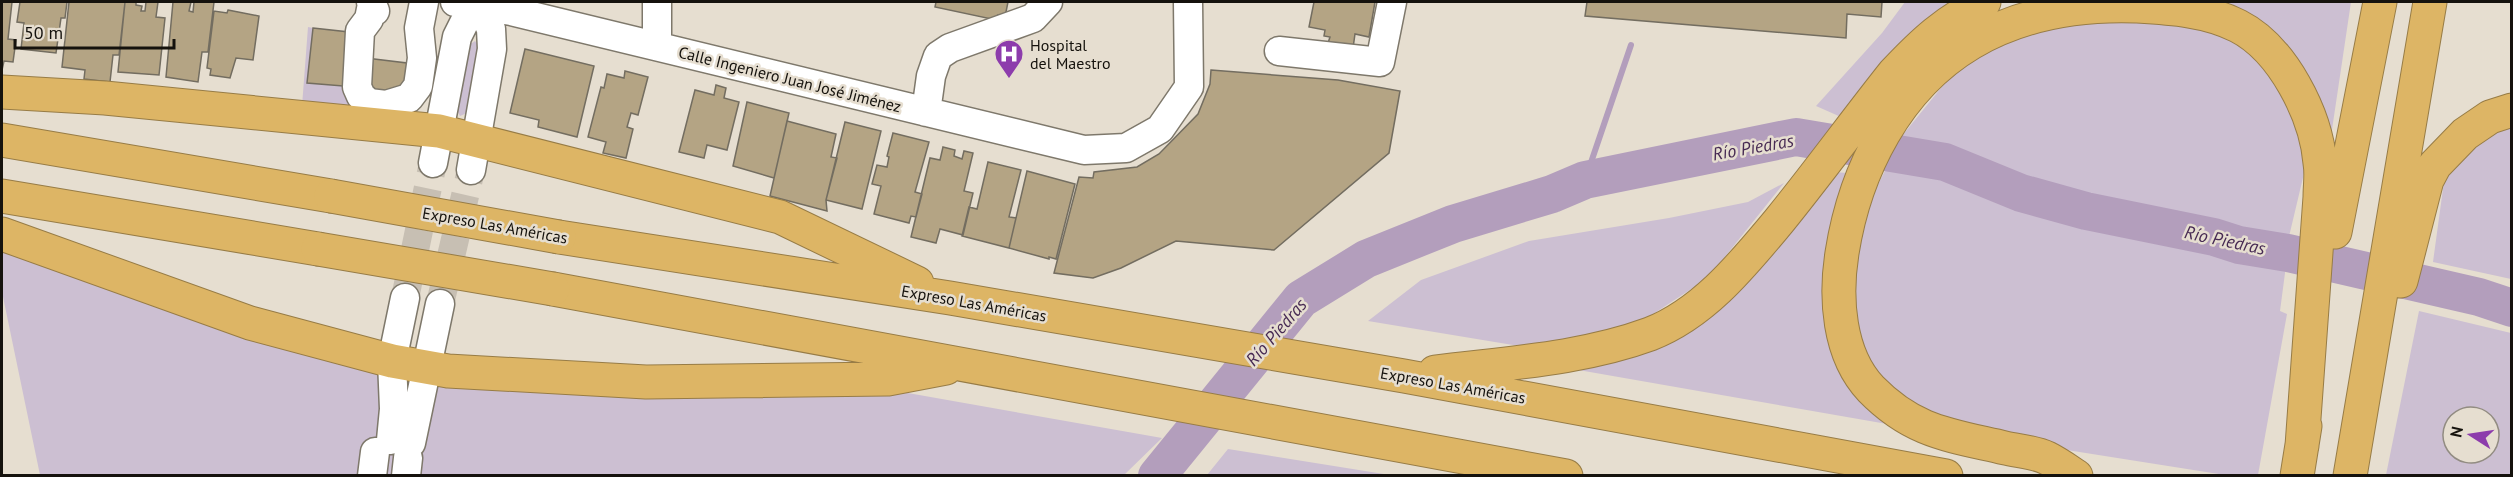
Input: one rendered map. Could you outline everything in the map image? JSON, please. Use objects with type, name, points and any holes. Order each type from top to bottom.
[{"type":"highway","points":[[1984,2],[1953,18],[1919,46],[1897,91],[1857,189],[1846,227],[1838,281],[1841,323],[1851,358],[1868,386],[1904,417],[1927,430],[2046,457],[2076,476]]},
{"type":"highway","points":[[2299,461],[2330,200],[2380,2]]},
{"type":"highway","points":[[2351,466],[2406,213],[2430,2]]},
{"type":"highway","points":[[1404,376],[1591,351],[1653,333],[1692,310],[1720,289],[1793,204],[1897,91],[1942,65],[1970,44],[2003,27],[2038,14],[2075,8],[2120,6],[2169,8],[2208,15],[2238,26],[2260,40],[2287,73],[2311,118],[2330,200]]},
{"type":"highway","points":[[2,92],[105,98],[439,131],[474,155],[780,217],[950,298]]},
{"type":"highway","points":[[2406,213],[2442,156],[2465,134],[2490,117],[2511,110]]},
{"type":"highway","name":"Expreso Las Américas","points":[[2,140],[559,237],[950,298],[1404,376],[1946,476]]},
{"type":"highway","points":[[2,196],[553,290],[1566,476]]},
{"type":"highway","points":[[2,234],[250,323],[392,361],[448,371],[646,382],[888,379],[965,364]]},
{"type":"highway","points":[[1426,450],[1478,476]]},
{"type":"street","points":[[371,2],[375,11],[371,9],[369,19],[360,31],[357,87],[369,103],[386,105],[409,98],[418,86],[422,58],[419,28],[424,2]]},
{"type":"street","points":[[433,163],[457,37],[471,2]]},
{"type":"street","points":[[471,2],[491,29],[492,49],[474,155]]},
{"type":"street","name":"Calle Ingeniero Juan José Jiménez","points":[[471,2],[1084,150],[1126,148],[1160,129],[1189,87],[1188,2]]},
{"type":"street","points":[[657,2],[657,46]]},
{"type":"street","points":[[926,112],[930,76],[938,56],[950,48],[1033,18],[1048,2]]},
{"type":"street","points":[[1279,51],[1380,62],[1392,2]]},
{"type":"street","points":[[398,458],[427,425],[406,404],[392,361],[405,298]]},
{"type":"street","points":[[398,458],[384,409],[406,404],[426,367],[440,304]]},
{"type":"shaded area","points":[[1905,2],[1956,2],[1841,117],[1816,106],[1882,33]]},
{"type":"shaded area","points":[[2213,2],[2351,2],[2330,143],[2325,144]]},
{"type":"shaded area","points":[[2068,16],[2204,23],[2252,47],[2299,112],[2306,165],[2287,245],[2161,218],[2130,216],[2073,204],[2026,190],[1964,163],[1902,148],[1897,142],[1945,83],[1981,52]]},
{"type":"shaded area","points":[[308,27],[313,28],[308,83],[343,86],[353,46],[351,112],[302,106]]},
{"type":"shaded area","points":[[475,41],[479,47],[467,113],[460,116],[457,110],[469,45]]},
{"type":"shaded area","points":[[2511,120],[2511,279],[2433,262],[2445,174],[2474,143]]},
{"type":"shaded area","points":[[1902,160],[1946,169],[2044,205],[2109,221],[2285,256],[2280,311],[2287,314],[2258,475],[2225,475],[1985,437],[1924,417],[1876,378],[1856,334],[1851,277],[1869,202],[1889,163]]},
{"type":"shaded area","points":[[1834,172],[1847,173],[1829,237],[1887,424],[1567,368],[1614,356]]},
{"type":"shaded area","points":[[1784,183],[1708,278],[1644,320],[1566,345],[1525,347],[1368,321],[1421,280],[1529,241],[1669,218],[1748,202]]},
{"type":"shaded area","points":[[2,247],[340,356],[874,387],[1162,438],[1123,476],[40,475],[2,292]]},
{"type":"shaded area","points":[[2419,311],[2511,333],[2511,475],[2386,475]]},
{"type":"shaded area","points":[[1228,449],[1390,475],[1207,475]]},
{"type":"building","points":[[2,2],[12,2],[8,39],[16,40],[13,62],[4,61],[2,70]]},
{"type":"building","points":[[20,2],[67,2],[65,18],[61,18],[56,53],[21,49],[24,23],[17,22]]},
{"type":"building","points":[[69,2],[125,2],[119,55],[113,55],[110,82],[84,79],[85,70],[62,67]]},
{"type":"building","points":[[125,2],[136,2],[136,5],[142,6],[141,11],[145,11],[146,2],[158,2],[156,17],[165,18],[159,75],[118,72]]},
{"type":"building","points":[[173,2],[191,2],[189,11],[193,12],[194,2],[214,2],[208,52],[202,52],[198,82],[166,77]]},
{"type":"building","points":[[936,2],[1008,2],[1005,17],[998,15],[996,20],[935,7]]},
{"type":"building","points":[[1314,2],[1375,2],[1369,37],[1355,34],[1353,48],[1328,43],[1330,37],[1324,36],[1325,30],[1309,27]]},
{"type":"building","points":[[1587,2],[1882,2],[1881,17],[1847,14],[1846,38],[1585,16]]},
{"type":"building","points":[[228,10],[259,16],[253,60],[236,58],[230,78],[210,75],[211,69],[207,68],[214,11],[227,13]]},
{"type":"building","points":[[313,28],[349,32],[343,86],[307,83]]},
{"type":"building","points":[[525,49],[594,66],[577,137],[538,127],[539,120],[510,113]]},
{"type":"building","points":[[366,58],[415,64],[408,88],[371,97],[372,85],[364,85]]},
{"type":"building","points":[[1211,70],[1338,80],[1400,91],[1389,153],[1274,250],[1176,241],[1121,268],[1093,278],[1054,273],[1079,177],[1093,178],[1094,172],[1137,167],[1159,154],[1198,114],[1210,84]]},
{"type":"building","points":[[625,71],[648,77],[638,115],[631,113],[627,127],[633,129],[626,158],[603,153],[606,142],[588,137],[601,87],[604,88],[607,74],[624,78]]},
{"type":"building","points":[[716,85],[726,88],[724,98],[739,102],[727,150],[707,145],[704,158],[679,152],[695,90],[714,95]]},
{"type":"building","points":[[747,102],[789,113],[774,178],[733,166]]},
{"type":"building","points":[[787,121],[836,134],[831,157],[837,158],[826,200],[827,211],[770,196]]},
{"type":"building","points":[[845,122],[881,131],[862,209],[826,200]]},
{"type":"building","points":[[893,133],[929,142],[915,192],[922,194],[916,217],[911,216],[909,223],[874,214],[881,186],[872,184],[877,165],[887,167],[889,157],[887,156]]},
{"type":"building","points":[[943,147],[955,150],[954,156],[962,159],[964,151],[973,153],[964,191],[973,193],[963,235],[940,229],[936,243],[911,237],[930,158],[940,160]]},
{"type":"building","points":[[988,162],[1021,170],[1009,217],[1016,218],[1009,248],[962,236],[969,207],[977,209]]},
{"type":"building","points":[[1027,171],[1075,184],[1056,259],[1009,248]]},
{"type":"waterway","points":[[1585,180],[1631,45]]},
{"type":"waterway","name":"Río Piedras","points":[[1157,476],[1301,299],[1366,259],[1453,224],[1552,194],[1585,180],[1796,137],[1945,162],[2021,193],[2086,211],[2214,237],[2239,245],[2288,253],[2479,297],[2512,308]]},
{"type":"tunnel","points":[[405,298],[433,163]]},
{"type":"tunnel","points":[[440,304],[471,170]]},
{"type":"place","name":"Hospital del Maestro","points":[[1009,80]]}]
